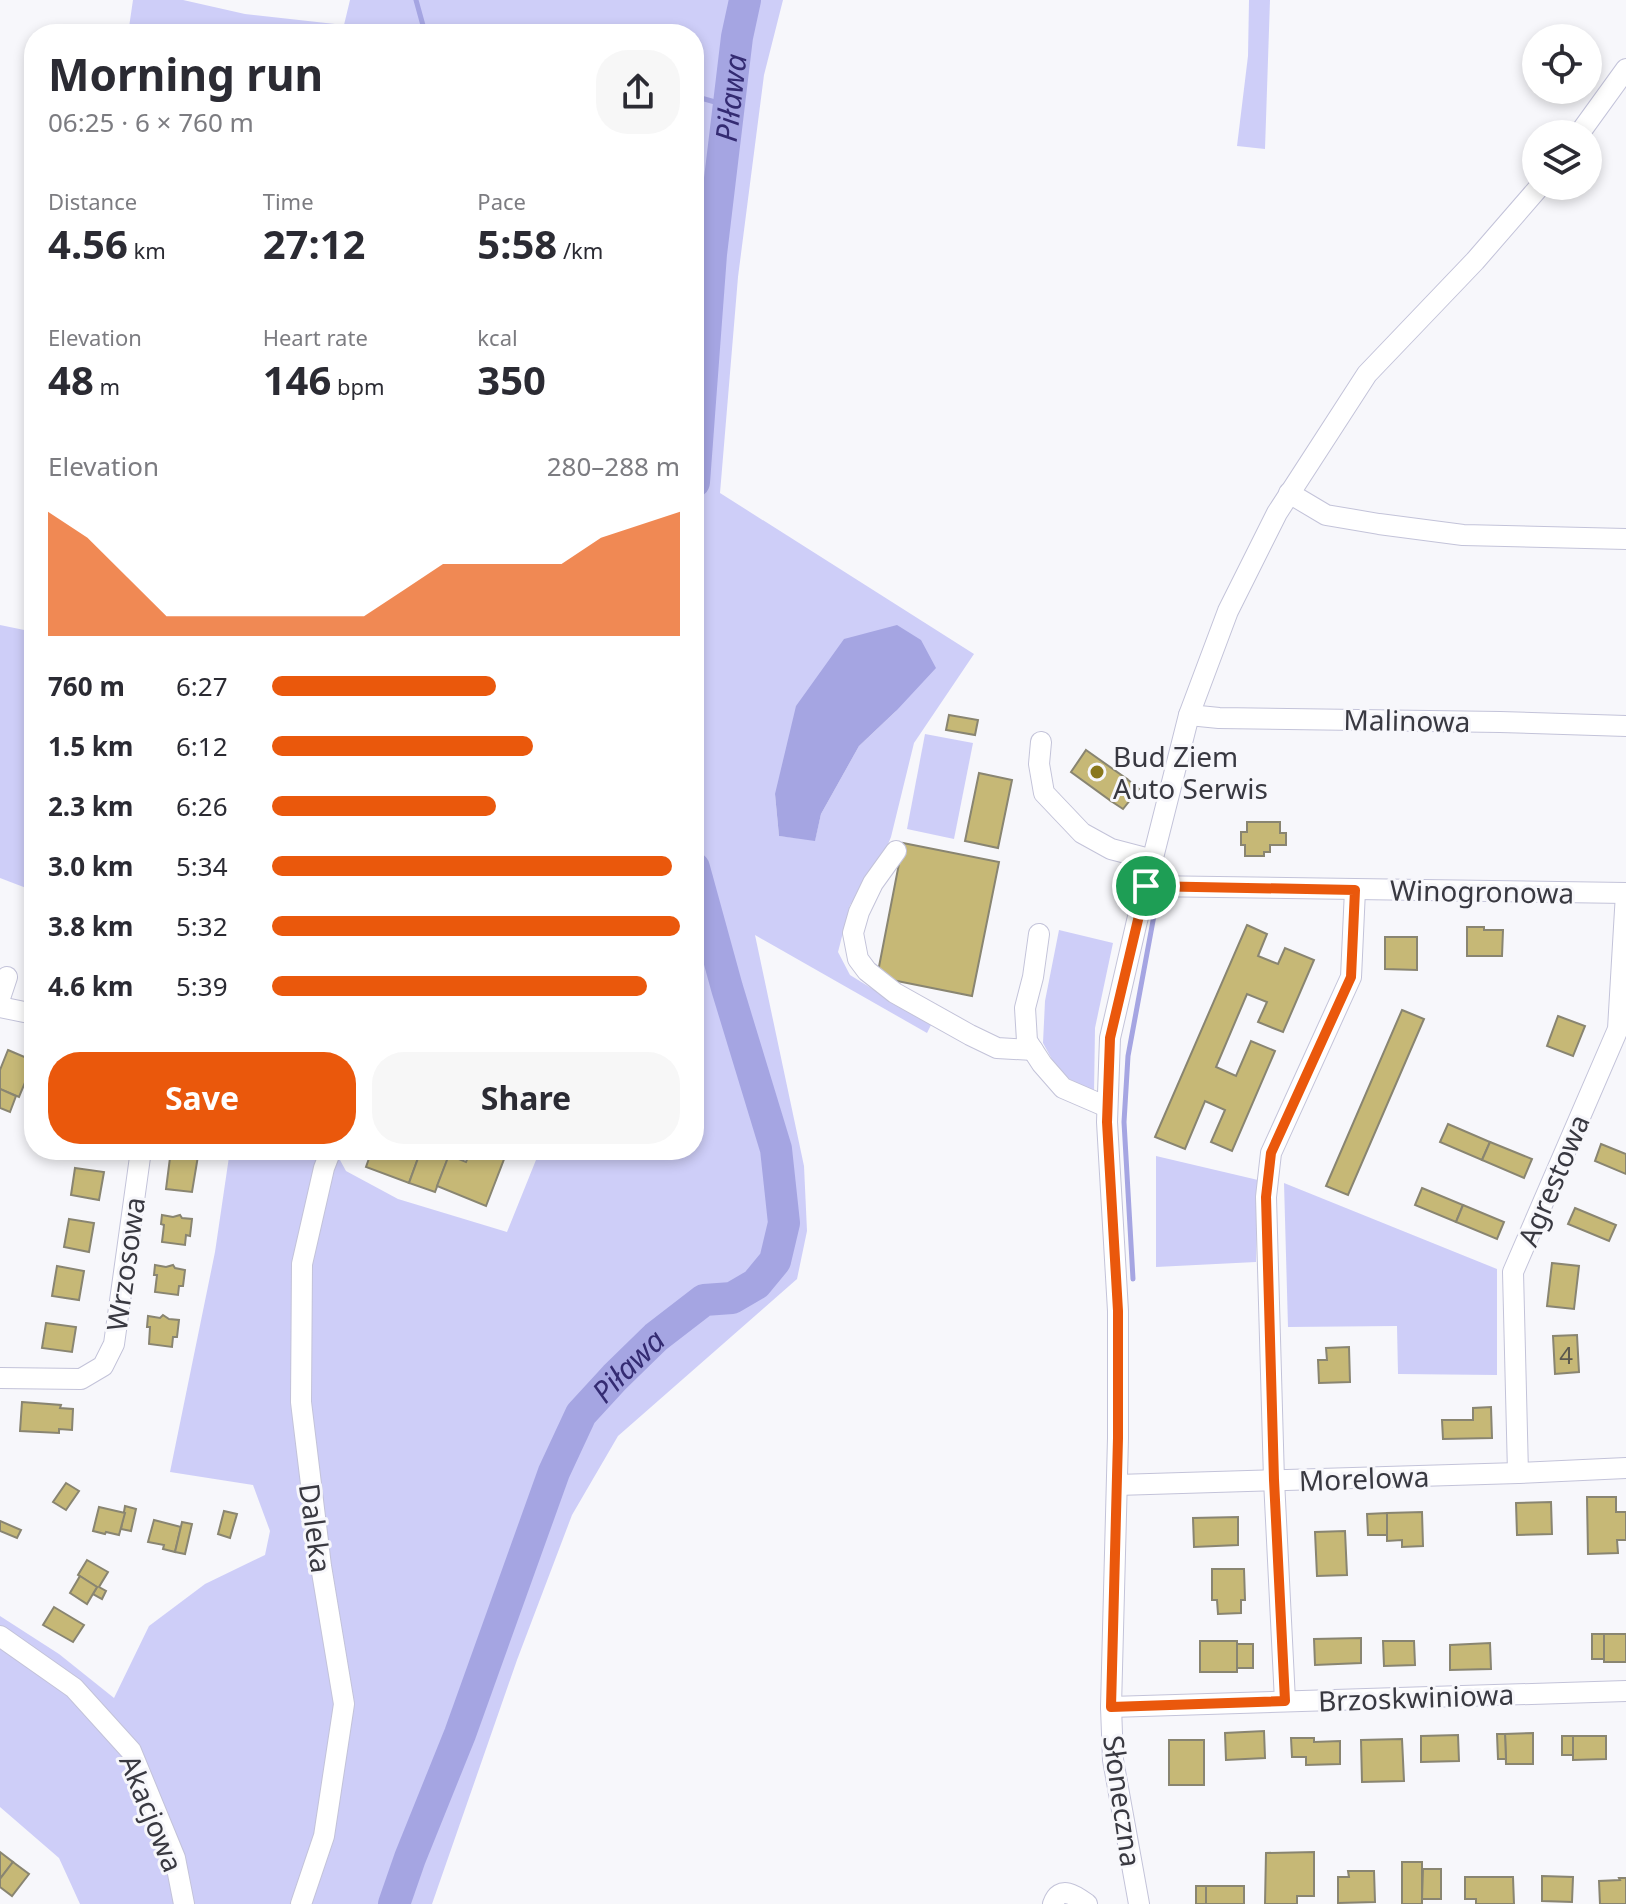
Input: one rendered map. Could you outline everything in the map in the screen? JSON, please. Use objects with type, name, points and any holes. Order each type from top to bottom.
[{"type":"street","points":[[1589,120],[1626,69]]},
{"type":"street","name":"Słoneczna","points":[[1139,1904],[1113,1760],[1111,1707],[1118,1311],[1107,1138],[1110,1038],[1189,715],[1228,611],[1277,513],[1367,374],[1475,261],[1528,200]]},
{"type":"street","points":[[1289,493],[1326,515],[1379,524],[1463,535],[1626,539]]},
{"type":"street","name":"Malinowa","points":[[1189,715],[1626,726]]},
{"type":"street","points":[[1041,742],[1039,764],[1044,793],[1082,833],[1111,849],[1153,860]]},
{"type":"street","points":[[896,851],[873,883],[859,912],[853,933],[858,959],[867,971],[895,993],[970,1035],[997,1048],[1033,1050]]},
{"type":"street","name":"Winogronowa","points":[[1146,886],[1626,893]]},
{"type":"street","points":[[1117,1485],[1274,1480],[1266,1197],[1271,1153],[1351,977],[1355,890]]},
{"type":"street","name":"Agrestowa","points":[[1518,1473],[1513,1272],[1618,1029],[1626,893]]},
{"type":"street","points":[[1039,934],[1025,1008],[1027,1041],[1063,1088],[1107,1107]]},
{"type":"street","points":[[0,998],[7,977]]},
{"type":"street","points":[[0,1007],[24,1012]]},
{"type":"street","name":"Wrzosowa","points":[[0,1378],[81,1379],[103,1366],[114,1344],[140,1160]]},
{"type":"street","name":"Daleka","points":[[301,1904],[324,1836],[344,1704],[319,1552],[301,1402],[302,1264],[327,1160]]},
{"type":"street","name":"Morelowa","points":[[1285,1701],[1274,1480],[1626,1468]]},
{"type":"street","name":"Akacjowa","points":[[0,1636],[74,1688],[131,1751],[175,1858],[184,1904]]},
{"type":"street","name":"Brzoskwiniowa","points":[[1111,1707],[1626,1691]]},
{"type":"street","points":[[1053,1904],[1057,1896],[1068,1893],[1087,1904]]},
{"type":"shaded area","points":[[133,0],[183,0],[245,14],[335,24],[129,24]]},
{"type":"shaded area","points":[[350,0],[783,0],[764,75],[738,277],[720,493],[974,654],[914,743],[891,837],[881,861],[850,905],[838,952],[850,975],[931,1025],[927,1033],[755,935],[804,1166],[807,1231],[797,1279],[618,1436],[572,1515],[517,1660],[432,1904],[80,1904],[59,1858],[0,1807],[0,1616],[59,1654],[114,1698],[149,1626],[205,1584],[265,1555],[270,1531],[253,1485],[170,1472],[215,1252],[229,1160],[340,1160],[346,1171],[398,1199],[507,1232],[536,1160],[704,1160],[704,24],[344,24]],"holes":[[[897,710],[859,746],[821,814],[815,840],[779,836],[775,794]]]},
{"type":"shaded area","points":[[1249,0],[1270,0],[1265,149],[1237,146],[1248,56]]},
{"type":"shaded area","points":[[0,625],[24,630],[24,887],[0,878]]},
{"type":"shaded area","points":[[897,625],[921,640],[936,668],[859,746],[821,814],[815,841],[779,836],[775,794],[796,706],[844,639]]},
{"type":"shaded area","points":[[925,734],[973,743],[954,839],[907,829]]},
{"type":"shaded area","points":[[1059,930],[1113,943],[1095,1028],[1094,1093],[1080,1089],[1055,1065],[1043,1043],[1045,1001]]},
{"type":"shaded area","points":[[1156,1156],[1258,1180],[1256,1262],[1156,1267]]},
{"type":"shaded area","points":[[1284,1183],[1497,1269],[1497,1375],[1398,1374],[1397,1326],[1288,1327]]},
{"type":"building","points":[[949,715],[978,720],[975,735],[946,730]]},
{"type":"building","points":[[1086,750],[1127,779],[1111,801],[1071,772]]},
{"type":"building","points":[[979,773],[1012,780],[998,848],[965,841]]},
{"type":"building","points":[[1127,779],[1139,789],[1123,809],[1111,801]]},
{"type":"building","points":[[1247,822],[1280,822],[1280,833],[1286,833],[1286,845],[1270,845],[1270,852],[1264,852],[1264,856],[1245,856],[1241,832],[1247,832]]},
{"type":"building","points":[[903,843],[999,862],[972,996],[877,977]]},
{"type":"building","points":[[1247,925],[1267,934],[1258,956],[1278,964],[1285,948],[1314,960],[1283,1032],[1258,1022],[1267,1002],[1247,994],[1216,1067],[1236,1076],[1251,1041],[1275,1051],[1232,1151],[1211,1142],[1225,1110],[1205,1101],[1185,1149],[1155,1137]]},
{"type":"building","points":[[1467,927],[1503,930],[1502,956],[1467,956]]},
{"type":"building","points":[[1385,937],[1417,937],[1417,970],[1385,969]]},
{"type":"building","points":[[1402,1010],[1424,1019],[1348,1195],[1326,1186]]},
{"type":"building","points":[[1558,1016],[1585,1026],[1573,1056],[1547,1046]]},
{"type":"building","points":[[8,1050],[24,1057],[24,1085],[19,1097],[0,1089],[0,1070]]},
{"type":"building","points":[[0,1089],[16,1096],[10,1112],[0,1108]]},
{"type":"building","points":[[1448,1124],[1490,1142],[1482,1160],[1440,1142]]},
{"type":"building","points":[[1490,1142],[1532,1159],[1524,1178],[1482,1160]]},
{"type":"building","points":[[1601,1144],[1626,1154],[1626,1174],[1595,1161]]},
{"type":"building","points":[[170,1160],[197,1160],[192,1192],[166,1189]]},
{"type":"building","points":[[368,1160],[417,1160],[409,1183],[366,1167]]},
{"type":"building","points":[[417,1160],[447,1160],[435,1192],[409,1183]]},
{"type":"building","points":[[447,1160],[504,1160],[486,1206],[437,1186]]},
{"type":"building","points":[[75,1168],[104,1172],[99,1200],[71,1195]]},
{"type":"building","points":[[1422,1188],[1463,1205],[1456,1222],[1415,1205]]},
{"type":"building","points":[[1463,1205],[1504,1222],[1497,1239],[1456,1222]]},
{"type":"building","points":[[1575,1208],[1616,1225],[1609,1241],[1568,1224]]},
{"type":"building","points":[[162,1215],[192,1219],[190,1236],[186,1235],[185,1245],[162,1242]]},
{"type":"building","points":[[69,1219],[94,1223],[89,1252],[64,1247]]},
{"type":"building","points":[[1552,1263],[1579,1266],[1574,1309],[1547,1306]]},
{"type":"building","points":[[155,1265],[173,1265],[185,1270],[178,1295],[155,1292]]},
{"type":"building","points":[[57,1266],[84,1271],[79,1300],[52,1296]]},
{"type":"building","points":[[163,1315],[179,1320],[172,1347],[149,1344],[148,1316],[160,1318]]},
{"type":"building","points":[[46,1323],[76,1327],[72,1352],[42,1348]]},
{"type":"building","points":[[1577,1335],[1579,1372],[1555,1374],[1553,1336]]},
{"type":"building","points":[[1349,1347],[1350,1382],[1319,1383],[1318,1360],[1327,1360],[1326,1348]]},
{"type":"building","points":[[22,1402],[73,1409],[72,1430],[59,1429],[59,1433],[20,1431]]},
{"type":"building","points":[[1491,1407],[1492,1438],[1443,1439],[1442,1420],[1473,1420],[1473,1408]]},
{"type":"building","points":[[66,1483],[79,1491],[66,1510],[53,1502]]},
{"type":"building","points":[[1587,1497],[1616,1497],[1616,1512],[1626,1512],[1626,1540],[1617,1540],[1618,1553],[1588,1554]]},
{"type":"building","points":[[1551,1502],[1552,1534],[1517,1535],[1516,1503]]},
{"type":"building","points":[[125,1506],[136,1509],[131,1531],[121,1529]]},
{"type":"building","points":[[99,1507],[125,1513],[119,1535],[93,1531]]},
{"type":"building","points":[[224,1511],[237,1514],[230,1538],[218,1534]]},
{"type":"building","points":[[1422,1512],[1423,1546],[1402,1547],[1402,1540],[1387,1541],[1387,1513]]},
{"type":"building","points":[[1387,1513],[1387,1535],[1368,1535],[1367,1514]]},
{"type":"building","points":[[1238,1517],[1238,1545],[1194,1547],[1193,1518]]},
{"type":"building","points":[[154,1520],[181,1527],[175,1552],[163,1549],[164,1545],[148,1542]]},
{"type":"building","points":[[0,1521],[21,1530],[17,1538],[0,1531]]},
{"type":"building","points":[[182,1522],[192,1524],[185,1554],[175,1552]]},
{"type":"building","points":[[1345,1531],[1347,1575],[1317,1576],[1315,1532]]},
{"type":"building","points":[[87,1560],[108,1572],[99,1587],[106,1591],[102,1599],[93,1594],[97,1587],[78,1575]]},
{"type":"building","points":[[1212,1569],[1244,1569],[1245,1600],[1241,1600],[1241,1613],[1218,1614],[1217,1600],[1212,1600]]},
{"type":"building","points":[[80,1576],[97,1587],[87,1604],[70,1593]]},
{"type":"building","points":[[54,1607],[84,1625],[73,1642],[43,1625]]},
{"type":"building","points":[[1592,1634],[1604,1634],[1604,1659],[1592,1659]]},
{"type":"building","points":[[1604,1634],[1626,1634],[1626,1662],[1604,1662]]},
{"type":"building","points":[[1361,1638],[1361,1663],[1315,1665],[1314,1639]]},
{"type":"building","points":[[1200,1641],[1237,1641],[1237,1672],[1200,1672]]},
{"type":"building","points":[[1383,1641],[1414,1641],[1415,1665],[1384,1666]]},
{"type":"building","points":[[1490,1643],[1491,1669],[1450,1670],[1450,1645]]},
{"type":"building","points":[[1237,1644],[1253,1644],[1253,1668],[1237,1668]]},
{"type":"building","points":[[1264,1731],[1265,1758],[1226,1760],[1225,1733]]},
{"type":"building","points":[[1533,1733],[1533,1764],[1506,1764],[1505,1734]]},
{"type":"building","points":[[1497,1734],[1505,1734],[1506,1759],[1498,1759]]},
{"type":"building","points":[[1458,1735],[1459,1761],[1421,1762],[1421,1736]]},
{"type":"building","points":[[1562,1736],[1573,1736],[1573,1755],[1562,1755]]},
{"type":"building","points":[[1573,1736],[1606,1736],[1606,1759],[1573,1760]]},
{"type":"building","points":[[1291,1738],[1314,1738],[1314,1742],[1340,1741],[1340,1764],[1306,1765],[1306,1757],[1292,1757]]},
{"type":"building","points":[[1402,1739],[1404,1781],[1362,1782],[1361,1740]]},
{"type":"building","points":[[1169,1740],[1204,1740],[1204,1785],[1169,1785]]},
{"type":"building","points":[[0,1852],[13,1862],[0,1879]]},
{"type":"building","points":[[1314,1852],[1314,1896],[1297,1896],[1297,1904],[1265,1904],[1266,1853]]},
{"type":"building","points":[[13,1862],[29,1874],[12,1896],[0,1887],[0,1879]]},
{"type":"building","points":[[1402,1862],[1422,1862],[1422,1904],[1402,1904]]},
{"type":"building","points":[[1423,1869],[1441,1869],[1441,1899],[1422,1899]]},
{"type":"building","points":[[1348,1871],[1374,1871],[1375,1902],[1338,1903],[1338,1877],[1349,1877]]},
{"type":"building","points":[[1542,1876],[1573,1877],[1572,1902],[1542,1901]]},
{"type":"building","points":[[1465,1877],[1513,1877],[1514,1904],[1476,1904],[1476,1899],[1465,1899]]},
{"type":"building","points":[[1626,1878],[1626,1904],[1600,1904],[1599,1881]]},
{"type":"building","points":[[1196,1886],[1206,1886],[1206,1904],[1196,1904]]},
{"type":"building","points":[[1206,1886],[1244,1886],[1244,1904],[1206,1904]]},
{"type":"waterway","points":[[416,0],[423,24]]},
{"type":"waterway","name":"Piława","points":[[704,348],[711,254],[737,37],[745,0]]},
{"type":"waterway","points":[[704,99],[729,106]]},
{"type":"waterway","name":"Piława","points":[[394,1904],[460,1734],[554,1472],[581,1414],[656,1337],[704,1300],[732,1298],[756,1284],[775,1261],[784,1223],[776,1149],[704,904]]},
{"type":"waterway","points":[[1133,1279],[1124,1122],[1128,1056],[1155,910]]},
{"type":"place","name":"Bud Ziem Auto Serwis","points":[[1097,772]]},
{"type":"route","points":[[1146,886],[1355,890],[1351,977],[1271,1153],[1266,1197],[1274,1480],[1285,1701],[1111,1707],[1118,1311],[1107,1122],[1110,1038],[1146,886]]}]
